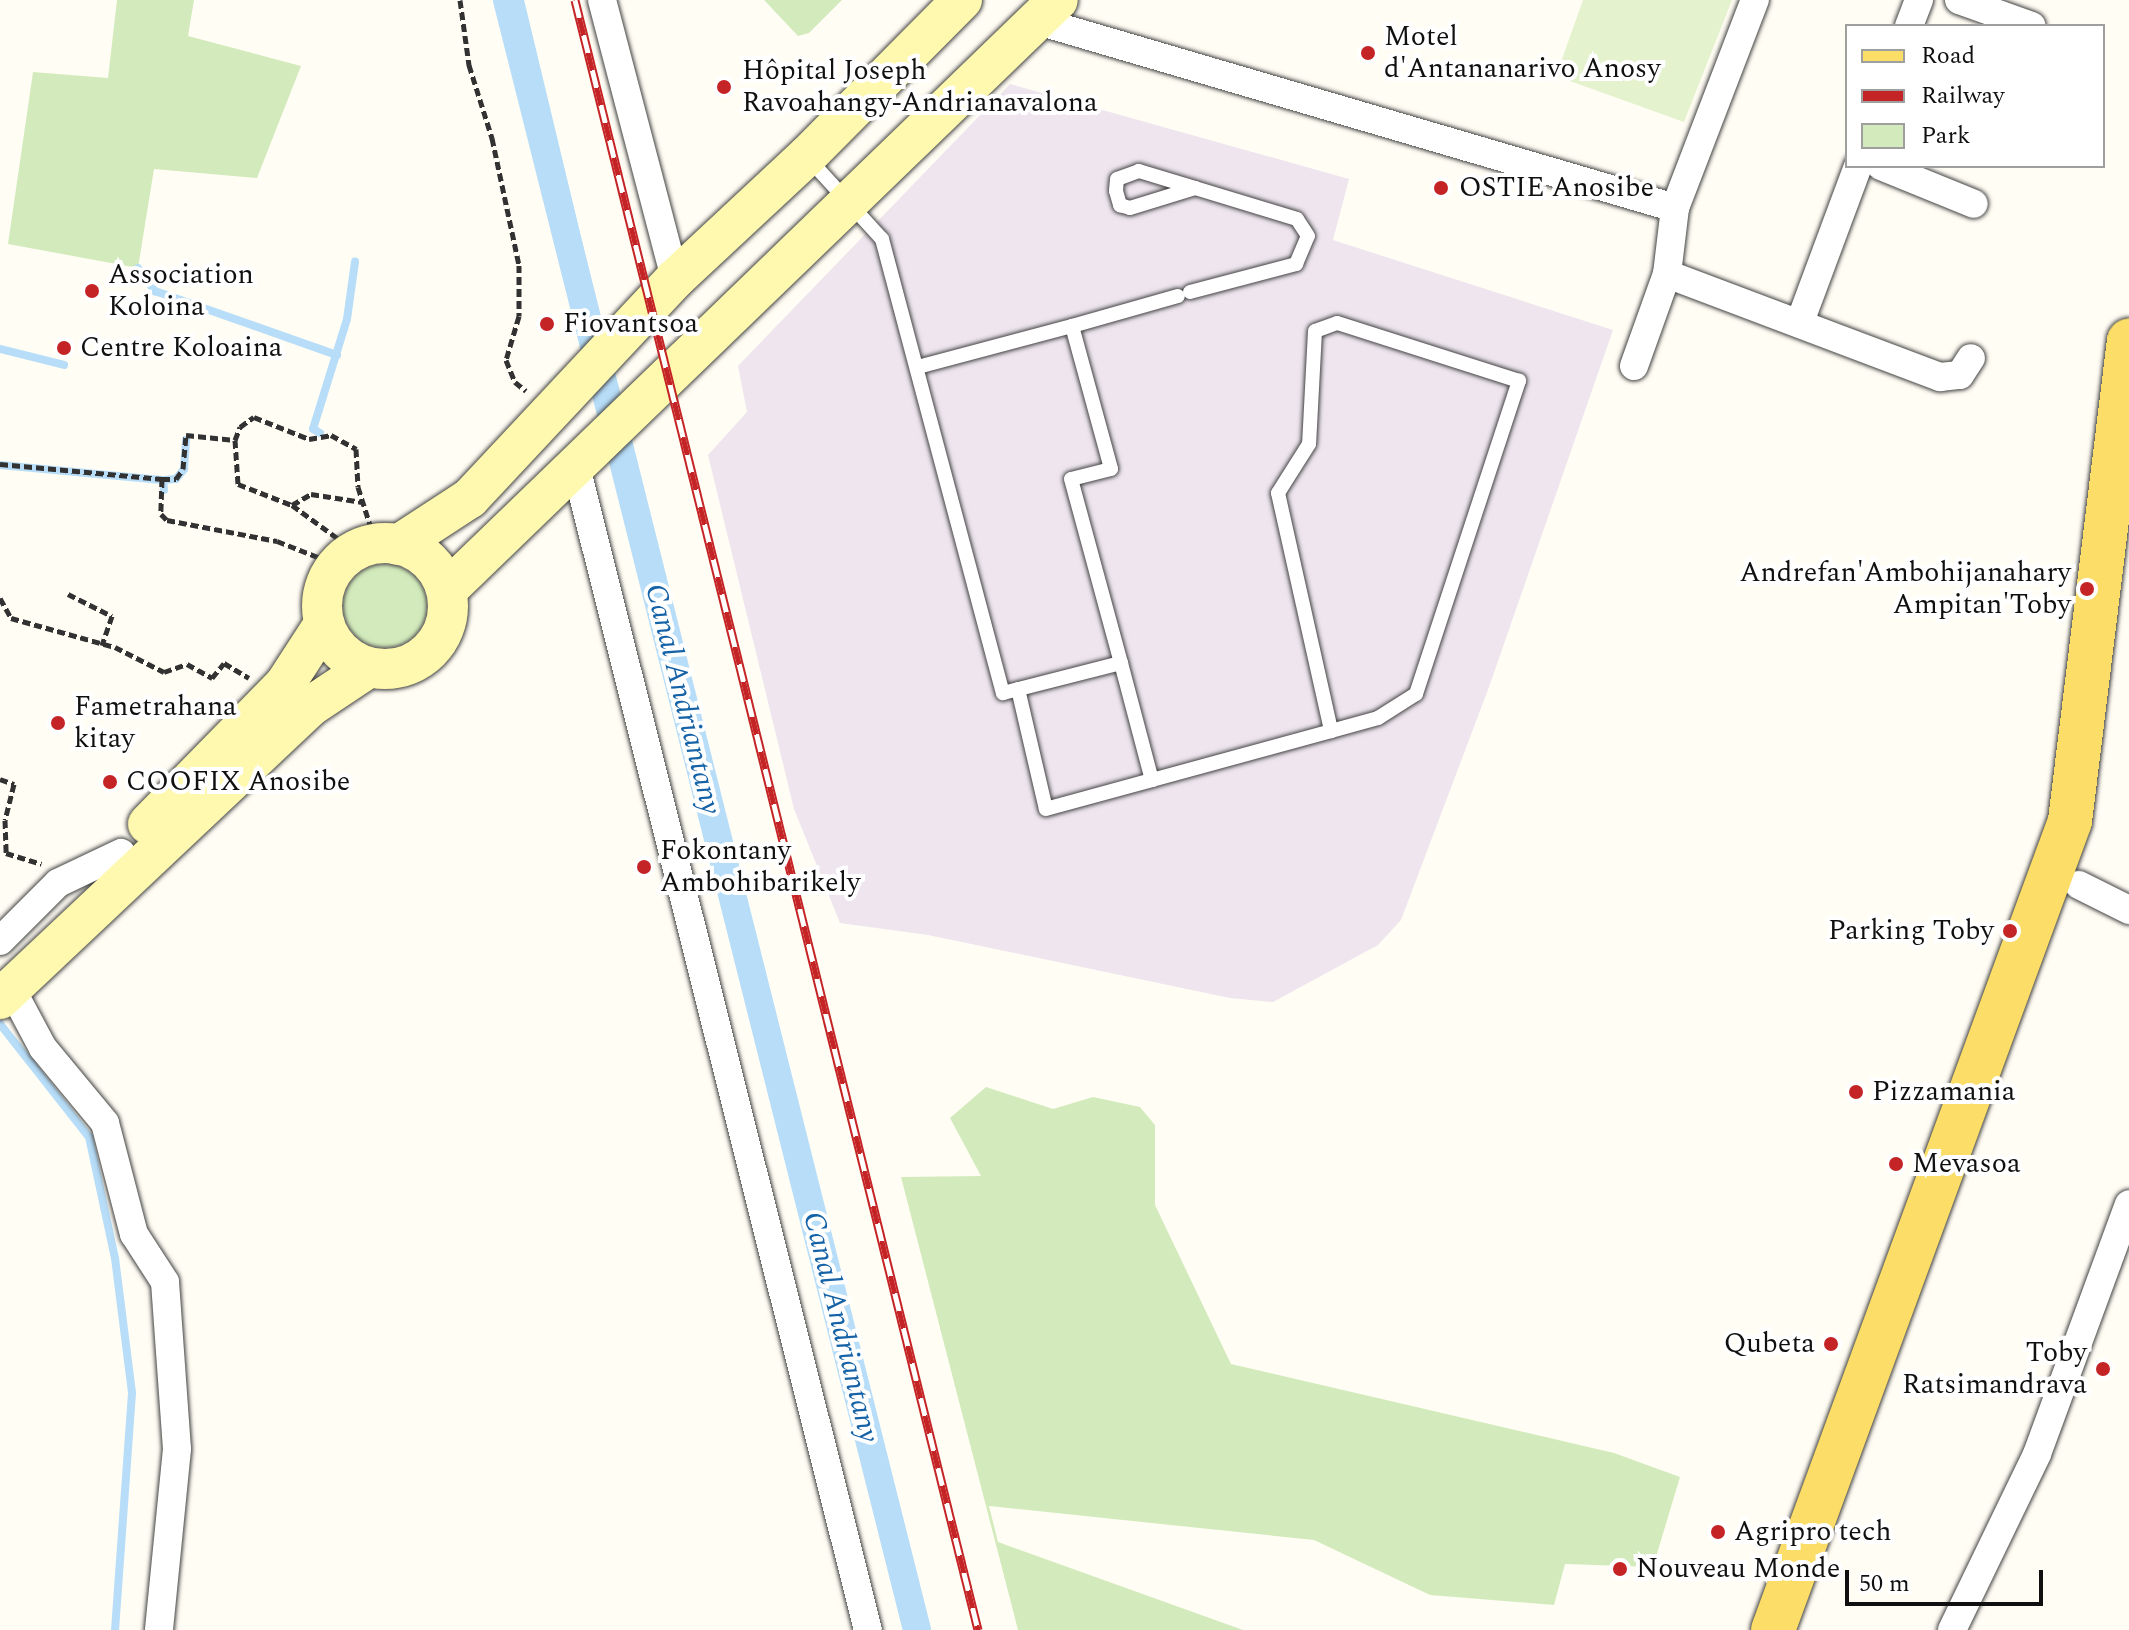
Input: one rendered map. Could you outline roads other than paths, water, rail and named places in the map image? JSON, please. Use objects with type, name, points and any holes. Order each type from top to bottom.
[{"type":"main road","points":[[368,668],[340,651],[324,624],[322,600],[366,551],[470,498],[675,279],[807,156],[962,0]]},
{"type":"main road","points":[[447,590],[576,467],[665,374],[1048,10]]},
{"type":"main road","points":[[1773,1630],[2067,891],[2070,821],[2129,341]]},
{"type":"main road","points":[[1806,1630],[2098,805],[2129,539]]},
{"type":"main road","points":[[129,861],[311,706],[368,668],[401,667],[430,652],[447,619],[447,590],[429,560],[366,551]]},
{"type":"main road","points":[[6,1004],[272,697],[324,624]]},
{"type":"street","points":[[602,0],[675,279]]},
{"type":"street","points":[[1634,366],[1667,274],[1675,208],[1755,0]]},
{"type":"street","points":[[1910,24],[1919,0]]},
{"type":"street","points":[[1959,0],[2026,24]]},
{"type":"street","points":[[1048,10],[1675,208]]},
{"type":"street","points":[[1800,322],[1857,168]]},
{"type":"street","points":[[1886,168],[1974,204]]},
{"type":"street","points":[[1667,274],[1940,377],[1960,375],[1971,358]]},
{"type":"street","points":[[576,467],[868,1630]]},
{"type":"street","points":[[0,941],[58,883],[129,861]]},
{"type":"street","points":[[2067,891],[2129,910]]},
{"type":"street","points":[[6,1004],[105,1123],[134,1234],[165,1282],[177,1449],[159,1630]]},
{"type":"street","points":[[1952,1630],[2037,1454],[2129,1204]]},
{"type":"lane","points":[[807,156],[882,239],[1003,693],[1121,663]]},
{"type":"lane","points":[[918,367],[1296,264],[1308,236],[1297,219],[1195,188],[1139,171],[1117,179],[1116,191],[1120,205],[1130,208],[1195,188]]},
{"type":"lane","points":[[1018,689],[1046,809],[1331,731],[1378,718],[1416,694],[1519,381],[1337,323],[1315,331],[1309,444],[1278,493],[1331,731]]},
{"type":"lane","points":[[1072,326],[1111,469],[1071,479],[1152,780]]},
{"type":"waterway","name":"Canal Andriantany","points":[[507,0],[917,1630]]},
{"type":"waterway","points":[[520,0],[602,342]]},
{"type":"waterway","points":[[320,433],[313,429],[347,319],[355,262]]},
{"type":"waterway","points":[[138,268],[155,291],[337,355]]},
{"type":"waterway","points":[[0,349],[64,365]]},
{"type":"waterway","points":[[608,367],[617,408]]},
{"type":"waterway","points":[[624,437],[926,1630]]},
{"type":"waterway","points":[[164,490],[163,480],[176,479],[184,469],[186,440]]},
{"type":"waterway","points":[[0,465],[161,480]]},
{"type":"waterway","name":"Canal Andriantany","points":[[0,1024],[89,1137],[115,1258],[132,1393],[115,1630]]},
{"type":"railway","points":[[575,0],[978,1630]]},
{"type":"place","name":"Motel d'Antananarivo Anosy","points":[[1368,53]]},
{"type":"place","name":"Hôpital Joseph Ravoahangy-Andrianavalona","points":[[724,87]]},
{"type":"place","name":"OSTIE Anosibe","points":[[1441,188]]},
{"type":"place","name":"Association Koloina","points":[[92,291]]},
{"type":"place","name":"Fiovantsoa","points":[[547,324]]},
{"type":"place","name":"Centre Koloaina","points":[[64,348]]},
{"type":"place","name":"Andrefan'Ambohijanahary Ampitan'Toby","points":[[2087,589]]},
{"type":"place","name":"Fametrahana kitay","points":[[58,723]]},
{"type":"place","name":"COOFIX Anosibe","points":[[110,782]]},
{"type":"place","name":"Fokontany Ambohibarikely","points":[[644,867]]},
{"type":"place","name":"Parking Toby","points":[[2010,931]]},
{"type":"place","name":"Pizzamania","points":[[1856,1092]]},
{"type":"place","name":"Mevasoa","points":[[1896,1164]]},
{"type":"place","name":"Qubeta","points":[[1831,1344]]},
{"type":"place","name":"Toby Ratsimandrava","points":[[2103,1369]]},
{"type":"place","name":"Agripro tech","points":[[1718,1532]]},
{"type":"place","name":"Nouveau Monde","points":[[1620,1569]]}]
